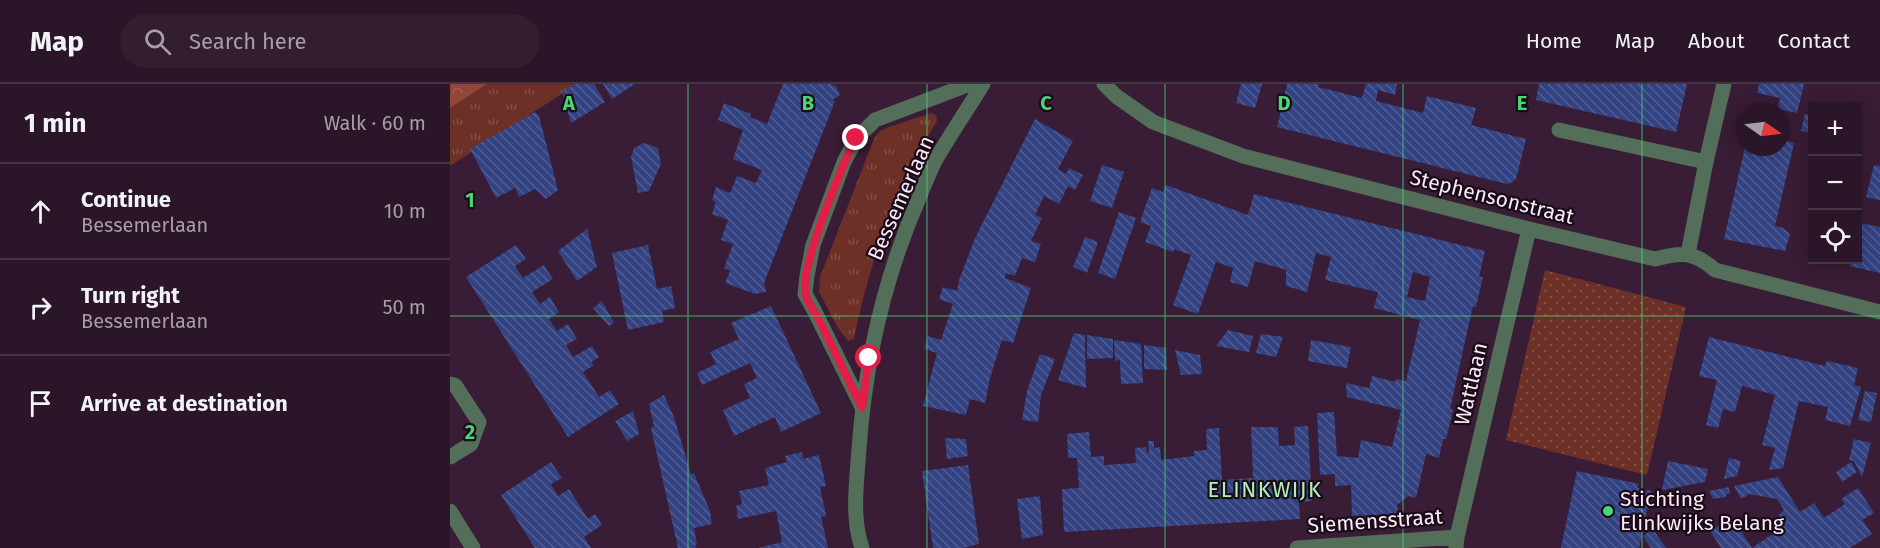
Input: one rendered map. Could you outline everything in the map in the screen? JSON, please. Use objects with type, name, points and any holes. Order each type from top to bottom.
[{"type":"street","name":"Bessemerlaan","points":[[862,407],[805,294],[813,245],[844,162],[856,138],[875,120],[970,84]]},
{"type":"street","name":"Bessemerlaan","points":[[862,548],[856,532],[855,510],[862,407],[869,358],[888,281],[902,237],[934,162],[983,84]]},
{"type":"street","name":"Stephensonstraat","points":[[1104,84],[1116,96],[1153,122],[1243,156],[1655,260],[1671,255],[1688,254]]},
{"type":"street","points":[[1724,84],[1688,254],[1703,259],[1716,270],[1880,312]]},
{"type":"street","points":[[1559,129],[1706,162]]},
{"type":"street","name":"Wattlaan","points":[[1457,542],[1529,229]]},
{"type":"street","points":[[450,384],[456,385],[479,422],[471,444],[450,457]]},
{"type":"street","points":[[450,511],[473,548]]},
{"type":"street","name":"Siemensstraat","points":[[1297,548],[1457,542]]},
{"type":"green space","points":[[450,84],[487,84],[450,108]]},
{"type":"green space","points":[[487,84],[577,84],[450,166],[450,108]]},
{"type":"green space","points":[[931,113],[936,115],[937,121],[922,146],[897,199],[876,254],[854,339],[848,341],[838,328],[819,292],[820,277],[874,139],[880,131],[886,128]]},
{"type":"green space","points":[[1545,270],[1686,307],[1647,475],[1506,440]]},
{"type":"building","points":[[575,84],[594,84],[605,102],[571,123],[562,92]]},
{"type":"building","points":[[603,84],[635,84],[612,99]]},
{"type":"building","points":[[783,84],[830,84],[836,86],[840,95],[832,100],[835,101],[764,283],[766,292],[755,294],[725,283],[730,271],[724,268],[733,244],[721,240],[728,220],[712,214],[716,202],[712,200],[716,187],[730,193],[737,176],[756,183],[762,170],[733,159],[743,130],[718,120],[724,103],[751,114],[750,117],[767,124]]},
{"type":"building","points":[[1241,84],[1262,84],[1255,108],[1236,103]]},
{"type":"building","points":[[1287,84],[1319,84],[1318,87],[1362,98],[1366,84],[1397,84],[1395,95],[1378,90],[1376,101],[1423,113],[1427,96],[1476,108],[1471,125],[1526,139],[1516,179],[1507,184],[1277,127]]},
{"type":"building","points":[[1539,84],[1687,84],[1676,132],[1536,100]]},
{"type":"building","points":[[1759,84],[1804,84],[1797,113],[1790,112],[1790,102],[1779,102],[1780,98],[1757,93]]},
{"type":"building","points":[[535,112],[539,116],[558,190],[546,199],[535,189],[519,197],[515,188],[496,198],[470,149]]},
{"type":"building","points":[[1805,114],[1808,114],[1808,132],[1801,131]]},
{"type":"building","points":[[1035,119],[1073,141],[1058,169],[1066,174],[1069,168],[1083,175],[1075,190],[1068,186],[1059,204],[1044,196],[1035,215],[1042,218],[1031,241],[1041,244],[1035,262],[1022,258],[1015,276],[1006,273],[1005,278],[1031,288],[1013,343],[1002,340],[985,403],[970,399],[966,415],[923,406],[937,353],[924,349],[928,336],[941,340],[953,304],[939,299],[943,287],[957,291],[976,236]]},
{"type":"building","points":[[1790,142],[1794,143],[1775,226],[1783,228],[1790,234],[1785,251],[1724,239],[1743,156],[1790,156]]},
{"type":"building","points":[[644,143],[658,148],[661,164],[649,191],[638,193],[631,157],[634,148]]},
{"type":"building","points":[[1102,165],[1124,172],[1112,208],[1090,201]]},
{"type":"building","points":[[1874,165],[1880,166],[1880,200],[1866,197]]},
{"type":"building","points":[[1166,185],[1248,215],[1254,194],[1485,251],[1479,277],[1483,277],[1476,307],[1473,306],[1472,310],[1450,409],[1453,410],[1446,439],[1443,439],[1439,458],[1426,454],[1416,498],[1408,496],[1397,505],[1398,514],[1352,516],[1351,485],[1335,486],[1335,474],[1320,475],[1317,413],[1334,412],[1337,456],[1358,458],[1361,440],[1392,447],[1401,410],[1347,397],[1346,383],[1369,388],[1372,376],[1395,382],[1396,379],[1406,381],[1420,320],[1374,308],[1378,292],[1325,280],[1331,257],[1316,253],[1307,292],[1286,286],[1286,270],[1255,261],[1248,287],[1230,282],[1233,268],[1216,262],[1198,314],[1173,305],[1191,255],[1174,249],[1173,252],[1145,242],[1151,226],[1140,222],[1152,188],[1163,192]],"holes":[[[1413,272],[1430,277],[1425,301],[1407,297]]]},
{"type":"building","points":[[1119,212],[1136,218],[1115,279],[1098,273]]},
{"type":"building","points":[[1862,223],[1880,227],[1880,273],[1850,266],[1850,264],[1862,264]]},
{"type":"building","points":[[587,229],[597,267],[577,281],[558,251]]},
{"type":"building","points":[[1085,237],[1098,242],[1087,273],[1073,267]]},
{"type":"building","points":[[516,245],[526,259],[515,266],[523,278],[544,265],[553,279],[532,292],[540,304],[550,297],[559,312],[549,319],[557,331],[568,324],[577,339],[566,345],[573,357],[592,346],[599,357],[591,362],[594,365],[583,372],[599,397],[610,390],[619,404],[568,437],[466,277]]},
{"type":"building","points":[[648,245],[657,289],[671,286],[675,308],[662,311],[664,322],[628,330],[612,253]]},
{"type":"building","points":[[602,301],[614,323],[609,326],[593,308]]},
{"type":"building","points":[[771,306],[821,413],[781,432],[775,417],[734,436],[723,410],[750,398],[744,384],[757,378],[750,363],[702,385],[697,373],[716,364],[710,352],[739,339],[731,323]]},
{"type":"building","points":[[1228,330],[1253,336],[1249,352],[1216,346]]},
{"type":"building","points":[[1074,333],[1085,335],[1086,388],[1058,380]]},
{"type":"building","points":[[1261,334],[1283,337],[1276,357],[1256,353]]},
{"type":"building","points":[[1087,335],[1113,339],[1113,358],[1087,359]]},
{"type":"building","points":[[1709,337],[1825,366],[1827,361],[1858,368],[1854,385],[1861,387],[1850,426],[1825,420],[1828,407],[1799,401],[1783,468],[1769,470],[1775,448],[1762,445],[1775,395],[1742,386],[1735,412],[1723,409],[1718,428],[1706,425],[1717,380],[1699,376]]},
{"type":"building","points":[[1114,340],[1141,344],[1143,383],[1121,384],[1120,360],[1115,361]]},
{"type":"building","points":[[1311,340],[1351,347],[1347,368],[1308,361]]},
{"type":"building","points":[[1144,345],[1166,348],[1167,370],[1144,369]]},
{"type":"building","points":[[1175,350],[1200,355],[1202,374],[1181,375]]},
{"type":"building","points":[[1040,354],[1055,359],[1041,395],[1038,422],[1022,420],[1027,391]]},
{"type":"building","points":[[1865,391],[1877,393],[1871,422],[1858,420]]},
{"type":"building","points":[[664,395],[674,417],[691,474],[694,473],[710,511],[712,524],[694,528],[696,548],[678,548],[651,428],[654,426],[649,404]]},
{"type":"building","points":[[633,411],[639,434],[627,441],[615,421]]},
{"type":"building","points":[[1308,426],[1312,501],[1299,502],[1300,519],[1064,532],[1062,489],[1079,488],[1077,458],[1068,458],[1067,434],[1089,432],[1091,457],[1104,456],[1104,465],[1136,463],[1135,448],[1146,447],[1149,453],[1148,441],[1154,441],[1154,448],[1160,447],[1161,460],[1194,456],[1194,451],[1207,450],[1206,429],[1219,428],[1222,480],[1253,478],[1251,427],[1278,427],[1279,446],[1295,445],[1294,427]]},
{"type":"building","points":[[945,438],[966,439],[968,456],[947,459]]},
{"type":"building","points":[[1854,439],[1871,443],[1862,477],[1854,461],[1849,460]]},
{"type":"building","points":[[802,452],[803,459],[819,455],[826,486],[820,487],[826,516],[821,517],[828,548],[758,548],[782,542],[776,511],[738,519],[736,506],[742,504],[739,491],[769,485],[765,468],[787,462],[785,456]]},
{"type":"building","points":[[1729,458],[1741,461],[1737,476],[1724,479]]},
{"type":"building","points":[[1668,461],[1708,469],[1705,482],[1662,490]]},
{"type":"building","points":[[551,462],[562,478],[551,484],[558,496],[569,489],[588,519],[595,514],[602,525],[584,537],[591,548],[535,548],[501,495]]},
{"type":"building","points":[[1851,462],[1857,472],[1842,482],[1836,472]]},
{"type":"building","points":[[968,465],[979,544],[963,548],[933,548],[922,471]]},
{"type":"building","name":"Stichting Elinkwijks Belang","points":[[1577,471],[1639,484],[1637,488],[1651,491],[1639,548],[1561,548]]},
{"type":"building","points":[[1778,477],[1800,512],[1814,503],[1824,518],[1845,504],[1841,499],[1858,488],[1874,513],[1862,520],[1872,534],[1850,548],[1752,548],[1780,529],[1774,520],[1784,510],[1777,499],[1749,494],[1741,499],[1734,486]]},
{"type":"building","points":[[1729,487],[1730,494],[1726,494],[1726,497],[1713,499],[1709,491]]},
{"type":"building","points":[[1040,496],[1043,535],[1022,539],[1017,499]]},
{"type":"building","points":[[1721,524],[1726,532],[1737,525],[1752,548],[1721,548],[1710,531]]},
{"type":"building","points":[[1653,529],[1666,548],[1651,548],[1643,536]]},
{"type":"place","name":"Stichting Elinkwijks Belang","points":[[1608,511]]},
{"type":"district","name":"ELINKWIJK","points":[[1265,489]]},
{"type":"route","points":[[856,138],[844,162],[813,245],[805,294],[862,407],[869,358]]}]
